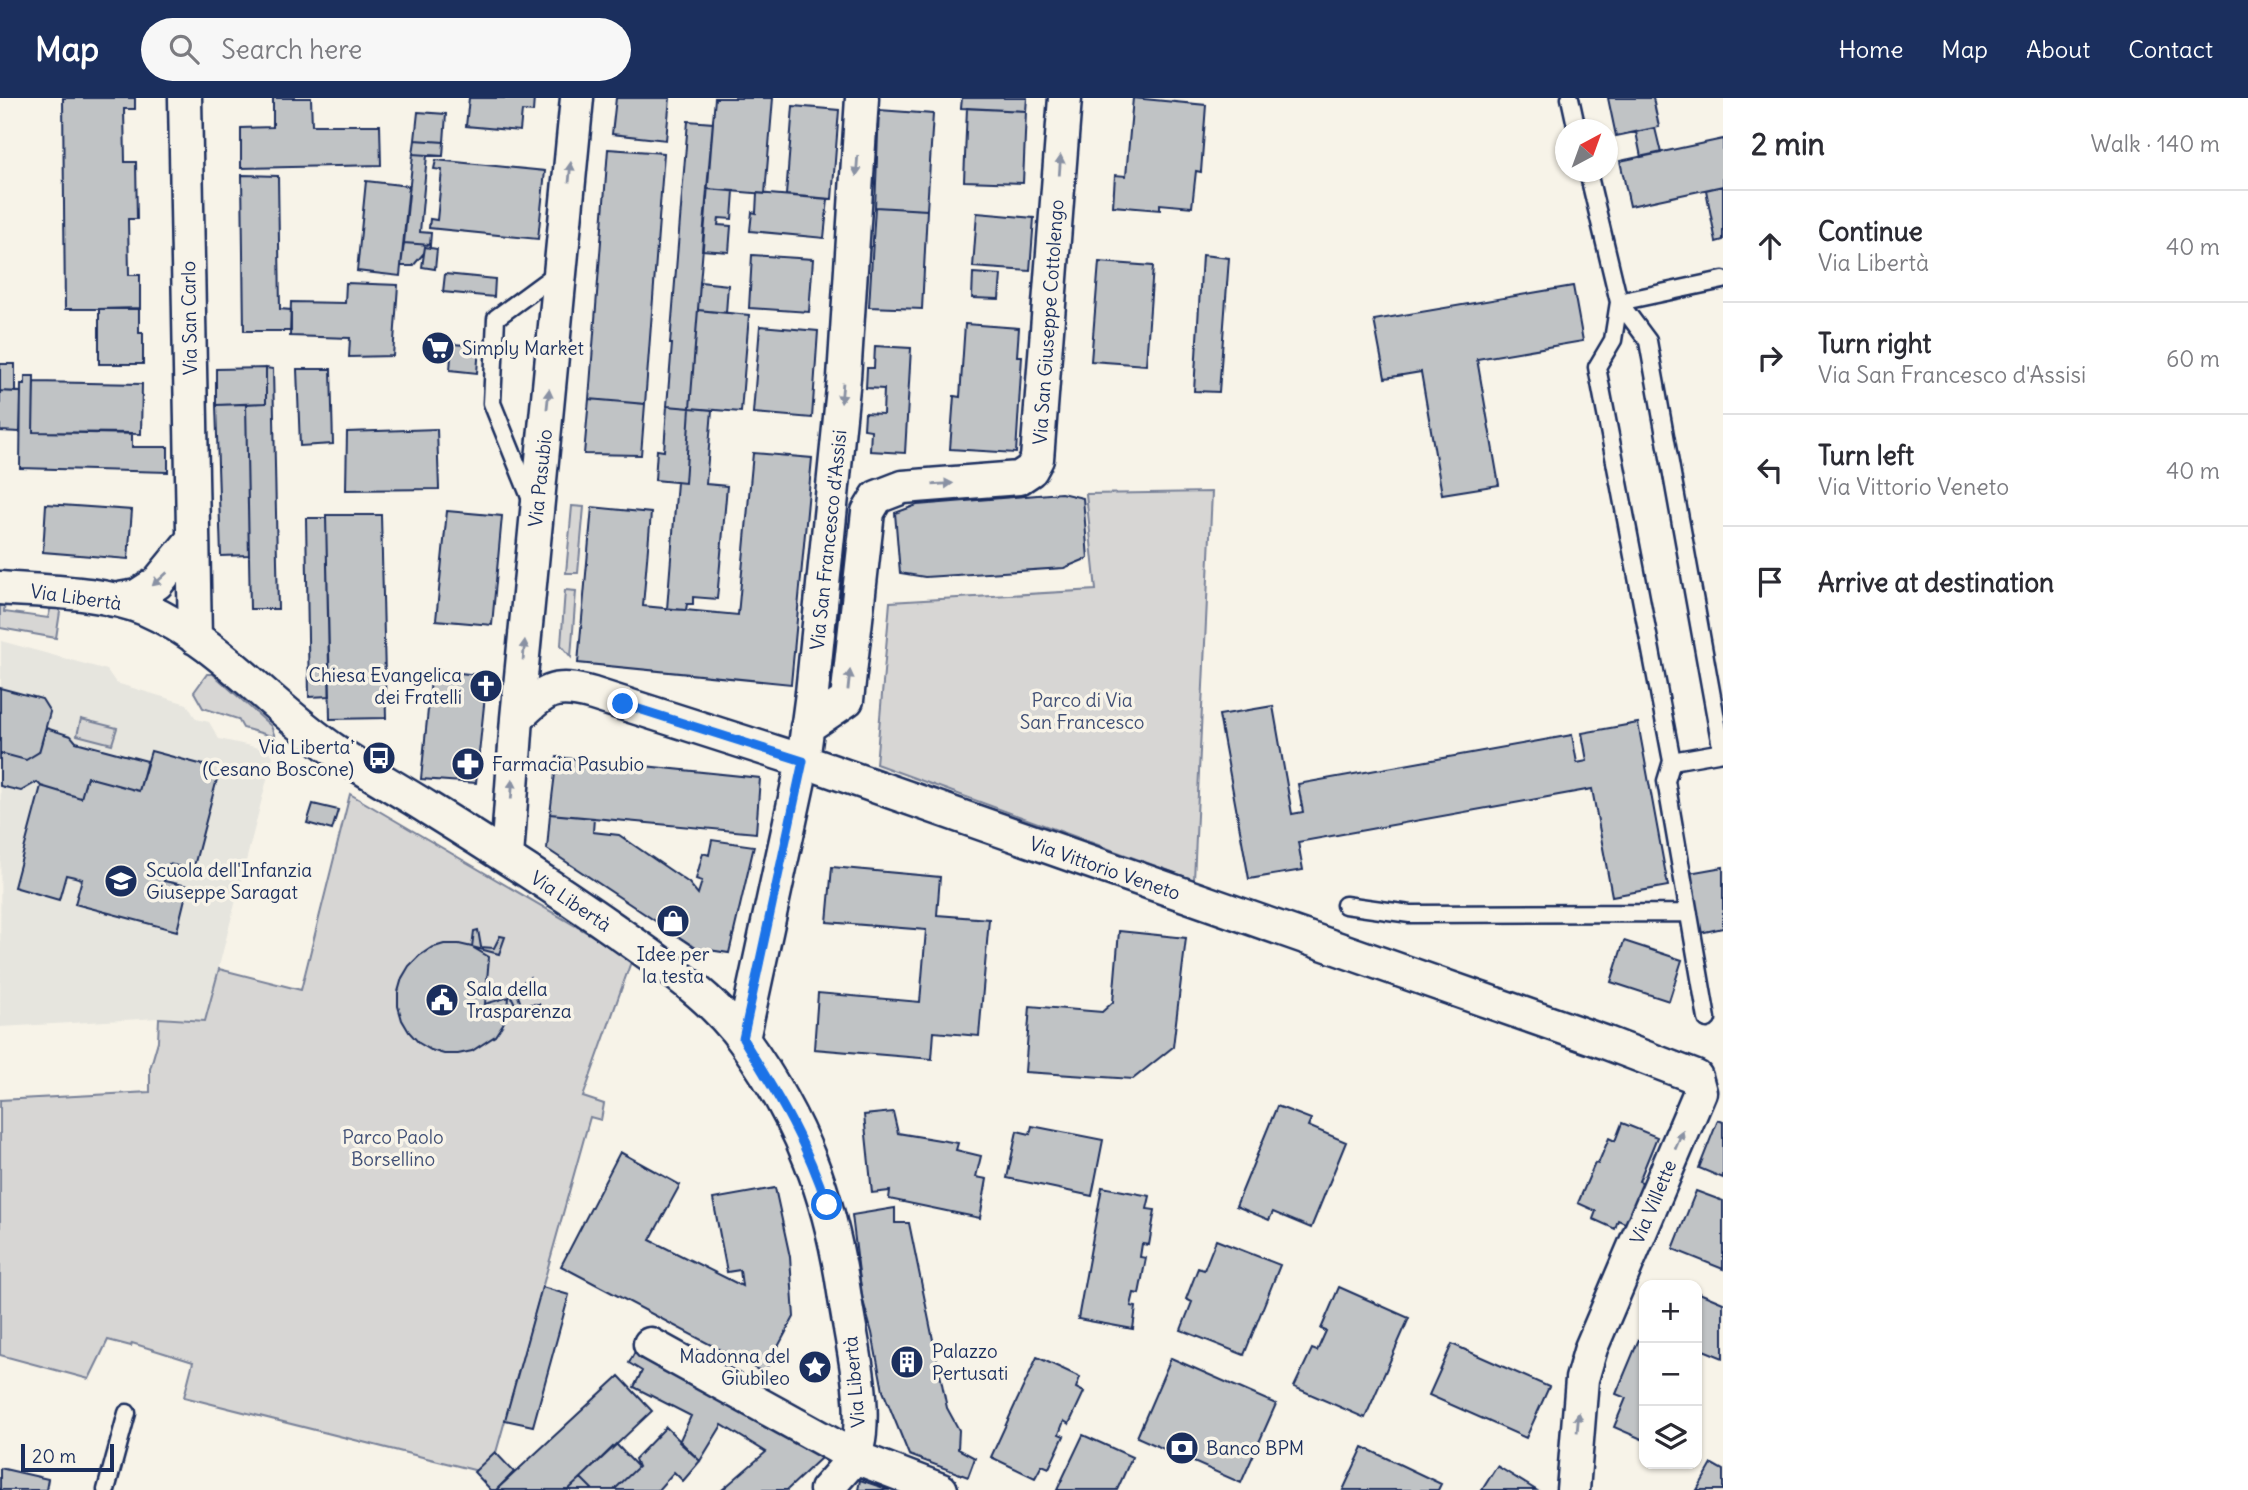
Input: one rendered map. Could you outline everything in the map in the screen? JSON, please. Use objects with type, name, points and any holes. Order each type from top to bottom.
[{"type":"street","name":"Via San Carlo","points":[[185,98],[195,638]]},
{"type":"street","name":"Via Pasubio","points":[[507,858],[517,718],[577,98]]},
{"type":"street","name":"Via San Francesco d'Assisi","points":[[803,761],[807,727],[855,507],[844,378],[862,98]]},
{"type":"street","name":"Via San Giuseppe Cottolengo","points":[[855,507],[903,487],[1019,478],[1031,470],[1037,459],[1066,98]]},
{"type":"street","points":[[113,600],[137,596],[157,583],[193,539]]},
{"type":"street","name":"Via Libertà","points":[[0,588],[113,600],[143,608],[195,638],[335,751],[507,858],[682,978],[743,1039],[804,1142],[827,1205],[841,1274],[860,1399],[860,1431],[855,1457]]},
{"type":"street","name":"Via Vittorio Veneto","points":[[517,718],[537,698],[555,689],[571,688],[803,761],[1607,1043],[1696,1077]]},
{"type":"street","points":[[743,1039],[803,761]]},
{"type":"street","name":"Via Villette","points":[[1573,1490],[1583,1379],[1591,1348],[1700,1091],[1696,1077]]},
{"type":"street","points":[[650,1344],[855,1457],[941,1490]]},
{"type":"street","points":[[826,1490],[855,1457]]},
{"type":"lane","points":[[1570,98],[1575,119]]},
{"type":"lane","points":[[1590,182],[1619,302],[1613,340],[1597,367],[1672,761],[1666,781],[1707,1019]]},
{"type":"lane","points":[[537,514],[492,403],[496,318],[561,270]]},
{"type":"lane","points":[[1619,302],[1723,280]]},
{"type":"lane","points":[[1619,302],[1648,341],[1723,752],[1672,761]]},
{"type":"lane","points":[[1345,905],[1410,914],[1689,913]]},
{"type":"lane","points":[[106,1490],[127,1413]]},
{"type":"shaded area","name":"Scuola dell'Infanzia Giuseppe Saragat","points":[[1,641],[107,670],[116,683],[187,704],[196,719],[209,722],[219,739],[268,750],[273,756],[205,1021],[159,1018],[0,1027]]},
{"type":"green space","name":"Parco di Via San Francesco","points":[[1212,492],[1194,880],[876,764],[890,602],[1096,590],[1086,494]]},
{"type":"green space","points":[[572,506],[584,507],[578,573],[566,573]]},
{"type":"green space","points":[[842,522],[852,524],[832,681],[823,680]]},
{"type":"green space","points":[[565,590],[576,591],[571,657],[561,645]]},
{"type":"green space","points":[[5,600],[4,612],[48,618],[54,606],[59,607],[56,638],[0,628],[0,607]]},
{"type":"green space","points":[[207,674],[213,674],[271,726],[275,737],[243,728],[238,719],[203,708],[194,692]]},
{"type":"green space","points":[[81,719],[117,728],[112,744],[77,735]]},
{"type":"green space","name":"Parco Paolo Borsellino","points":[[350,794],[632,959],[583,1097],[604,1104],[601,1120],[590,1117],[490,1474],[184,1397],[193,1362],[132,1343],[131,1346],[108,1340],[89,1379],[0,1355],[0,1100],[150,1092],[150,1069],[158,1041],[159,1018],[205,1021],[219,969],[301,990]]},
{"type":"building","points":[[63,98],[135,98],[135,109],[124,109],[125,162],[136,162],[137,219],[128,219],[129,275],[140,275],[140,309],[65,309]]},
{"type":"building","points":[[273,98],[311,98],[312,125],[380,125],[381,165],[241,168],[241,128],[273,127]]},
{"type":"building","points":[[469,98],[534,98],[533,112],[522,111],[520,131],[466,126]]},
{"type":"building","points":[[616,98],[670,98],[666,140],[612,134]]},
{"type":"building","points":[[715,98],[773,98],[765,194],[707,189]]},
{"type":"building","points":[[962,98],[1027,98],[1026,111],[961,108]]},
{"type":"building","points":[[1133,98],[1206,105],[1201,172],[1196,171],[1192,207],[1160,204],[1160,210],[1113,206],[1115,175],[1126,176]]},
{"type":"building","points":[[1608,98],[1653,98],[1659,127],[1618,136],[1618,119],[1612,119]]},
{"type":"building","points":[[793,106],[839,110],[832,199],[786,195]]},
{"type":"building","points":[[967,108],[1026,111],[1023,183],[964,181]]},
{"type":"building","points":[[879,110],[933,114],[927,210],[875,207]]},
{"type":"building","points":[[418,112],[446,114],[444,142],[415,140]]},
{"type":"building","points":[[688,121],[713,123],[690,408],[667,406]]},
{"type":"building","points":[[1655,128],[1661,153],[1641,157],[1636,132]]},
{"type":"building","points":[[1723,139],[1723,186],[1630,206],[1620,161]]},
{"type":"building","points":[[415,140],[444,142],[443,156],[413,154]]},
{"type":"building","points":[[608,149],[664,153],[645,404],[589,399]]},
{"type":"building","points":[[413,154],[427,155],[420,232],[431,233],[430,245],[404,243]]},
{"type":"building","points":[[436,160],[545,171],[538,239],[429,228],[430,219],[437,220],[442,170],[434,169]]},
{"type":"building","points":[[242,175],[278,176],[280,309],[291,310],[291,331],[244,331]]},
{"type":"building","points":[[366,181],[409,186],[400,276],[357,271]]},
{"type":"building","points":[[1723,186],[1723,240],[1716,242],[1706,190]]},
{"type":"building","points":[[707,189],[734,191],[732,219],[719,218],[718,225],[731,226],[729,252],[702,250]]},
{"type":"building","points":[[757,193],[828,199],[824,238],[750,231],[752,212],[756,213]]},
{"type":"building","points":[[875,207],[927,210],[922,309],[869,307]]},
{"type":"building","points":[[977,213],[1034,218],[1030,271],[973,267]]},
{"type":"building","points":[[404,243],[430,245],[430,248],[425,247],[424,253],[413,266],[401,266]]},
{"type":"building","points":[[425,247],[437,249],[435,269],[422,267]]},
{"type":"building","points":[[752,255],[813,259],[809,312],[749,308]]},
{"type":"building","points":[[1202,255],[1229,258],[1219,392],[1194,391]]},
{"type":"building","points":[[1099,262],[1153,266],[1146,365],[1091,361]]},
{"type":"building","points":[[973,273],[1001,275],[999,299],[972,298]]},
{"type":"building","points":[[445,274],[495,279],[494,297],[443,292]]},
{"type":"building","points":[[700,282],[728,285],[726,313],[698,310]]},
{"type":"building","points":[[346,283],[398,285],[393,356],[349,357],[350,338],[290,336],[291,302],[345,303]]},
{"type":"building","points":[[1573,286],[1583,341],[1477,359],[1499,485],[1442,494],[1421,372],[1385,378],[1374,320]]},
{"type":"building","points":[[139,308],[139,333],[143,333],[143,364],[99,364],[99,309]]},
{"type":"building","points":[[698,310],[749,315],[741,412],[690,408]]},
{"type":"building","points":[[965,324],[1019,328],[1017,356],[1022,356],[1016,453],[950,449],[954,396],[960,397]]},
{"type":"building","points":[[760,326],[818,331],[812,418],[753,413]]},
{"type":"building","points":[[452,344],[479,346],[477,373],[450,370]]},
{"type":"building","points":[[875,346],[911,348],[905,453],[870,451],[871,430],[864,429],[865,413],[883,414],[884,389],[866,388],[867,368],[874,368]]},
{"type":"building","points":[[0,364],[15,364],[15,392],[0,391]]},
{"type":"building","points":[[266,368],[266,403],[216,405],[216,369]]},
{"type":"building","points":[[266,368],[273,369],[278,609],[250,609],[246,404],[266,403]]},
{"type":"building","points":[[297,369],[331,369],[333,444],[300,446]]},
{"type":"building","points":[[25,376],[34,376],[33,432],[132,433],[132,447],[168,447],[168,472],[20,468],[21,384],[25,384]]},
{"type":"building","points":[[34,382],[142,384],[141,434],[33,432]]},
{"type":"building","points":[[0,391],[21,392],[20,432],[0,431]]},
{"type":"building","points":[[589,399],[645,404],[641,455],[584,454]]},
{"type":"building","points":[[246,404],[249,555],[221,556],[216,405]]},
{"type":"building","points":[[667,406],[690,408],[685,483],[655,480],[657,450],[664,451]]},
{"type":"building","points":[[690,408],[712,410],[706,484],[727,486],[717,599],[693,597],[693,604],[687,604],[686,610],[667,609],[677,482],[685,483]]},
{"type":"building","points":[[437,429],[439,489],[346,490],[347,432]]},
{"type":"building","points":[[753,453],[812,458],[791,684],[578,663],[592,507],[651,513],[643,606],[738,615]]},
{"type":"building","points":[[1061,493],[1083,498],[1088,558],[1064,568],[925,577],[900,573],[895,513],[917,505]]},
{"type":"building","points":[[46,504],[132,510],[128,559],[43,552]]},
{"type":"building","points":[[447,511],[502,516],[492,625],[436,620]]},
{"type":"building","points":[[326,515],[381,515],[386,718],[330,719]]},
{"type":"building","points":[[306,518],[326,518],[330,696],[309,697]]},
{"type":"building","points":[[432,670],[487,676],[476,783],[421,779]]},
{"type":"building","points":[[0,688],[42,699],[50,712],[39,752],[26,760],[0,753]]},
{"type":"building","points":[[1273,706],[1292,814],[1303,812],[1298,784],[1572,735],[1577,763],[1587,761],[1582,733],[1638,723],[1668,886],[1612,896],[1592,789],[1298,842],[1303,870],[1249,879],[1219,715]]},
{"type":"building","points":[[46,728],[71,736],[76,742],[147,761],[139,791],[87,777],[81,798],[41,786],[37,782],[21,791],[0,786],[0,753],[26,760],[39,752]]},
{"type":"building","points":[[151,751],[207,766],[217,779],[193,870],[169,864],[164,881],[188,886],[177,931],[75,904],[82,879],[75,877],[66,875],[59,900],[14,887],[41,786],[81,798],[87,777],[139,791]]},
{"type":"building","points":[[557,757],[760,778],[756,833],[550,814]]},
{"type":"building","points":[[313,804],[338,810],[332,830],[307,823]]},
{"type":"building","points":[[550,814],[594,818],[593,832],[619,835],[689,883],[698,894],[702,881],[696,879],[703,853],[709,855],[712,840],[754,846],[729,953],[696,948],[547,849]]},
{"type":"building","points":[[832,867],[940,877],[937,915],[989,919],[979,1036],[934,1032],[932,1059],[814,1049],[818,993],[920,1002],[926,930],[827,922]]},
{"type":"building","points":[[1723,867],[1723,928],[1700,933],[1689,873]]},
{"type":"building","points":[[478,930],[481,947],[494,948],[500,936],[505,937],[499,954],[472,947],[474,931]]},
{"type":"building","points":[[1119,931],[1186,938],[1173,1047],[1133,1079],[1025,1072],[1030,1006],[1102,1012],[1113,1002]]},
{"type":"building","points":[[1624,941],[1682,960],[1669,1001],[1611,982]]},
{"type":"building","name":"Sala della Trasparenza","points":[[444,944],[472,947],[489,957],[485,1004],[509,997],[508,1011],[495,1036],[472,1051],[458,1054],[444,1054],[419,1043],[402,1020],[398,1006],[398,992],[409,966],[431,948]]},
{"type":"building","points":[[530,977],[532,982],[517,993],[521,1004],[539,1004],[541,1008],[518,1010],[509,992]]},
{"type":"building","points":[[1277,1106],[1311,1119],[1308,1126],[1346,1142],[1311,1228],[1273,1212],[1269,1220],[1236,1206]]},
{"type":"building","points":[[893,1112],[898,1133],[958,1143],[956,1150],[981,1156],[976,1177],[987,1179],[980,1218],[889,1199],[890,1191],[872,1193],[864,1115]]},
{"type":"building","points":[[1718,1120],[1723,1122],[1723,1178],[1699,1168]]},
{"type":"building","points":[[1622,1123],[1657,1137],[1639,1181],[1647,1184],[1630,1225],[1618,1220],[1615,1229],[1593,1219],[1596,1211],[1578,1203],[1595,1163],[1598,1164],[1609,1138],[1615,1141]]},
{"type":"building","points":[[1032,1126],[1103,1140],[1092,1196],[1007,1178],[1017,1131],[1030,1134]]},
{"type":"building","points":[[620,1152],[680,1185],[650,1240],[742,1286],[740,1270],[727,1272],[713,1199],[775,1188],[790,1257],[794,1317],[764,1373],[561,1266]]},
{"type":"building","points":[[1102,1187],[1150,1196],[1147,1209],[1155,1210],[1149,1245],[1142,1244],[1140,1257],[1146,1258],[1139,1294],[1134,1293],[1131,1306],[1136,1307],[1133,1329],[1078,1319]]},
{"type":"building","points":[[1696,1191],[1723,1201],[1723,1269],[1673,1249]]},
{"type":"building","name":"Palazzo Pertusati","points":[[895,1208],[895,1223],[909,1223],[947,1408],[959,1430],[958,1449],[975,1458],[968,1477],[909,1455],[883,1391],[862,1297],[852,1215]]},
{"type":"building","points":[[1216,1240],[1280,1265],[1244,1355],[1181,1330],[1192,1302],[1186,1299],[1198,1268],[1204,1270]]},
{"type":"building","points":[[542,1287],[569,1295],[533,1426],[505,1420]]},
{"type":"building","points":[[1339,1287],[1409,1318],[1365,1418],[1294,1387],[1312,1349],[1317,1351],[1326,1331],[1321,1329]]},
{"type":"building","points":[[1702,1294],[1723,1303],[1723,1358],[1702,1349]]},
{"type":"building","points":[[1639,1339],[1639,1438],[1614,1427],[1626,1398],[1616,1394]]},
{"type":"building","points":[[1452,1344],[1549,1387],[1526,1438],[1429,1395]]},
{"type":"building","points":[[637,1348],[792,1433],[821,1458],[787,1490],[722,1490],[766,1452],[722,1425],[700,1461],[679,1442],[691,1416],[634,1387],[642,1371],[629,1363]]},
{"type":"building","points":[[1037,1357],[1080,1377],[1076,1388],[1084,1392],[1069,1424],[1064,1421],[1059,1434],[1064,1436],[1049,1468],[1042,1465],[1035,1478],[991,1457]]},
{"type":"building","points":[[1171,1358],[1276,1404],[1241,1483],[1137,1437]]},
{"type":"building","points":[[619,1376],[652,1411],[581,1478],[568,1490],[496,1490]]},
{"type":"building","points":[[666,1427],[700,1461],[683,1481],[674,1472],[658,1490],[614,1490],[638,1467],[635,1459]]},
{"type":"building","points":[[1083,1435],[1132,1457],[1117,1490],[1057,1490]]},
{"type":"building","points":[[616,1444],[638,1467],[614,1490],[593,1490],[581,1478]]},
{"type":"building","points":[[1363,1447],[1441,1484],[1438,1490],[1343,1490]]},
{"type":"building","points":[[495,1452],[514,1472],[496,1490],[491,1490],[474,1472]]},
{"type":"building","points":[[1712,1464],[1723,1470],[1723,1490],[1697,1490]]},
{"type":"building","points":[[1497,1466],[1536,1490],[1482,1490]]},
{"type":"building","points":[[0,1468],[48,1479],[46,1490],[0,1490]]},
{"type":"building","points":[[581,1478],[593,1490],[568,1490]]},
{"type":"building","points":[[860,1480],[890,1490],[858,1490]]},
{"type":"place","name":"Simply Market","points":[[438,348]]},
{"type":"place","name":"Chiesa Evangelica dei Fratelli","points":[[486,686]]},
{"type":"place","name":"Via Liberta' (Cesano Boscone)","points":[[379,758]]},
{"type":"place","name":"Farmacia Pasubio","points":[[468,764]]},
{"type":"place","name":"Scuola dell'Infanzia Giuseppe Saragat","points":[[121,881]]},
{"type":"place","name":"Idee per la testa","points":[[673,921]]},
{"type":"place","name":"Sala della Trasparenza","points":[[442,1000]]},
{"type":"place","name":"Palazzo Pertusati","points":[[907,1362]]},
{"type":"place","name":"Madonna del Giubileo","points":[[815,1367]]},
{"type":"place","name":"Banco BPM","points":[[1182,1448]]},
{"type":"route","points":[[623,704],[803,761],[743,1039],[804,1142],[827,1205]]}]
